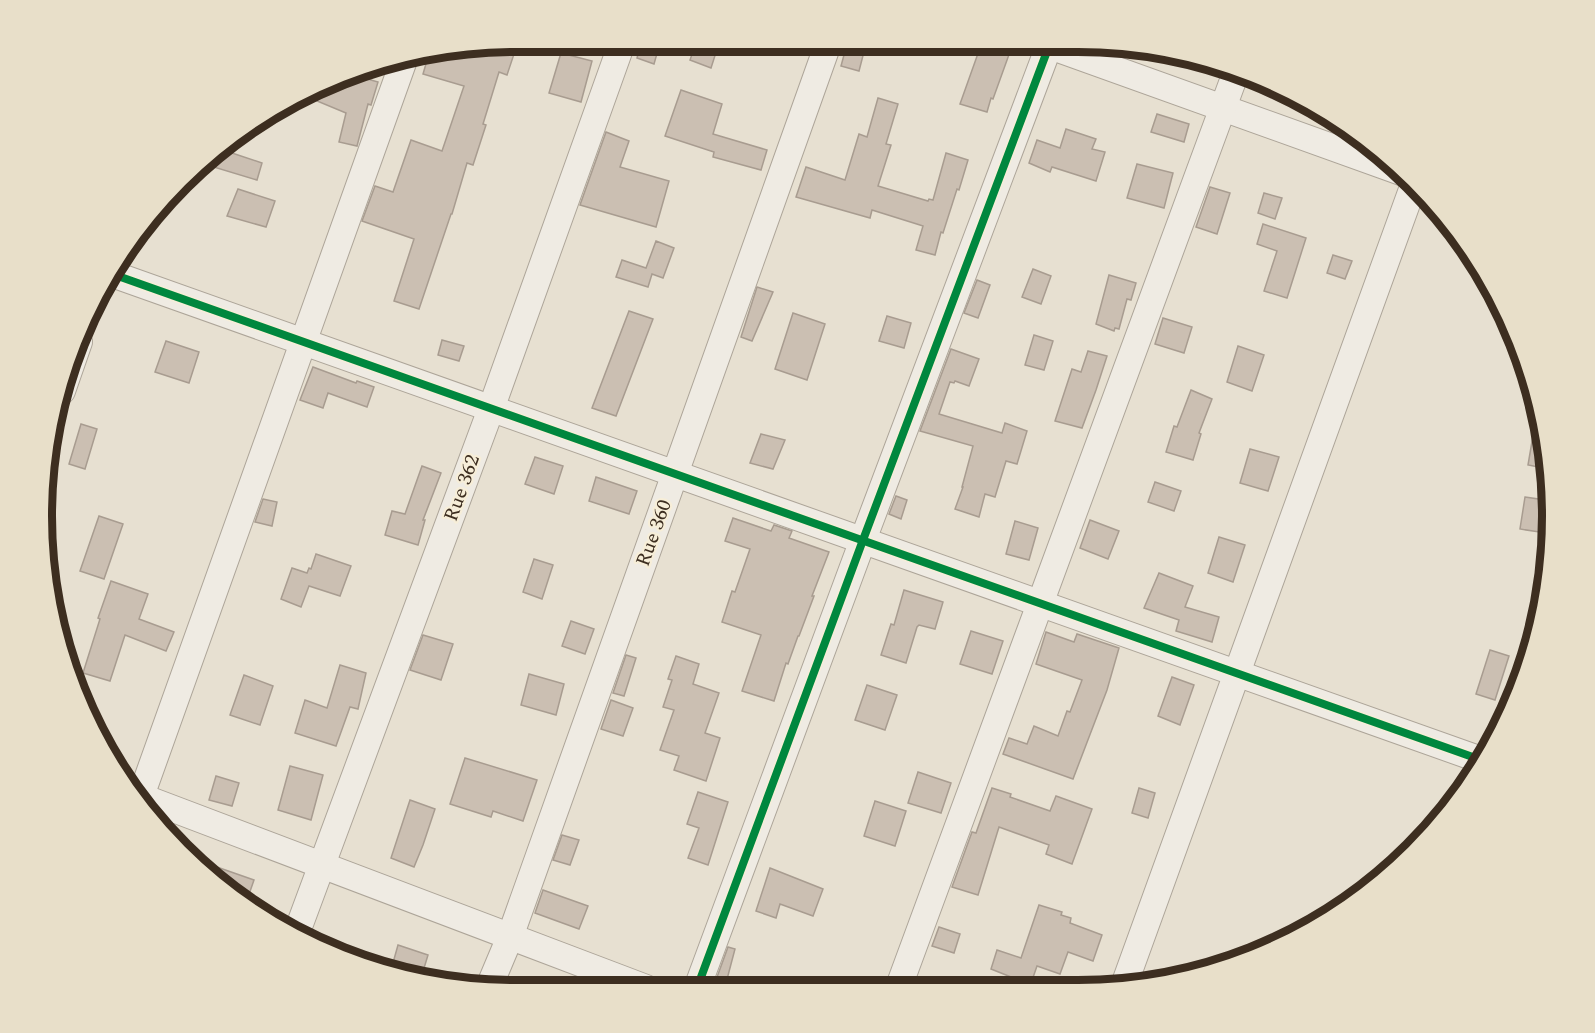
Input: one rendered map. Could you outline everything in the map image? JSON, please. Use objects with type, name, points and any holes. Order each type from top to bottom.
[{"type":"street","name":"Rue 362","points":[[299,926],[492,409],[619,52]]},
{"type":"street","name":"Rue 360","points":[[492,980],[510,937],[825,52]]},
{"type":"street","points":[[700,980],[1047,52]]},
{"type":"street","points":[[1069,52],[1380,164]]},
{"type":"street","points":[[141,788],[304,342],[402,67]]},
{"type":"street","points":[[901,980],[1233,79]]},
{"type":"street","points":[[1128,978],[1411,192]]},
{"type":"street","points":[[120,277],[1474,758]]},
{"type":"street","points":[[148,799],[625,980]]},
{"type":"building","points":[[515,52],[507,75],[499,72],[473,165],[467,163],[419,309],[394,301],[414,239],[362,221],[375,186],[393,192],[411,140],[442,151],[464,86],[423,74],[427,61],[456,56]]},
{"type":"building","points":[[639,52],[657,52],[654,64],[637,58]]},
{"type":"building","points":[[693,52],[716,52],[711,68],[690,60]]},
{"type":"building","points":[[845,52],[864,52],[859,71],[841,66]]},
{"type":"building","points":[[979,52],[1010,52],[987,112],[960,104]]},
{"type":"building","points":[[561,53],[592,61],[581,102],[549,93]]},
{"type":"building","points":[[364,78],[378,82],[371,105],[368,104],[357,146],[339,142],[346,113],[313,99]]},
{"type":"building","points":[[681,90],[722,104],[713,134],[767,150],[761,170],[713,157],[714,152],[665,136]]},
{"type":"building","points":[[878,98],[898,104],[886,144],[891,145],[878,186],[928,201],[933,200],[946,153],[968,160],[943,233],[941,232],[935,255],[916,250],[923,226],[872,210],[870,218],[796,197],[806,167],[845,180],[859,134],[867,137]]},
{"type":"building","points":[[1157,114],[1189,124],[1184,142],[1151,132]]},
{"type":"building","points":[[1066,129],[1096,139],[1092,149],[1105,152],[1096,181],[1052,167],[1050,172],[1029,163],[1037,140],[1060,148]]},
{"type":"building","points":[[606,132],[629,141],[620,167],[669,181],[656,227],[580,205]]},
{"type":"building","points":[[229,152],[262,163],[257,180],[213,167]]},
{"type":"building","points":[[1137,164],[1173,173],[1164,208],[1127,198]]},
{"type":"building","points":[[1210,187],[1230,193],[1217,234],[1196,227]]},
{"type":"building","points":[[238,189],[275,201],[266,227],[227,216]]},
{"type":"building","points":[[1264,193],[1282,198],[1275,219],[1258,213]]},
{"type":"building","points":[[1263,224],[1306,238],[1287,298],[1264,291],[1277,251],[1257,244]]},
{"type":"building","points":[[656,241],[674,248],[663,278],[652,274],[648,287],[616,277],[622,260],[646,268]]},
{"type":"building","points":[[1333,255],[1352,261],[1345,279],[1327,273]]},
{"type":"building","points":[[1033,269],[1051,276],[1041,304],[1022,297]]},
{"type":"building","points":[[1109,275],[1136,283],[1131,300],[1127,299],[1119,329],[1115,328],[1114,331],[1096,324]]},
{"type":"building","points":[[977,280],[990,285],[978,318],[964,313]]},
{"type":"building","points":[[757,287],[773,292],[752,341],[741,337]]},
{"type":"building","points":[[629,311],[653,319],[616,416],[592,408]]},
{"type":"building","points":[[793,313],[825,324],[807,380],[775,369]]},
{"type":"building","points":[[887,316],[911,323],[904,348],[879,341]]},
{"type":"building","points":[[1163,318],[1192,327],[1184,353],[1155,344]]},
{"type":"building","points":[[1034,335],[1053,341],[1044,370],[1025,365]]},
{"type":"building","points":[[442,340],[464,346],[459,361],[438,355]]},
{"type":"building","points":[[166,341],[199,352],[189,383],[155,372]]},
{"type":"building","points":[[1238,346],[1264,355],[1252,391],[1227,382]]},
{"type":"building","points":[[951,349],[979,359],[969,386],[955,381],[950,382],[939,414],[1002,433],[1005,423],[1027,431],[1017,464],[1006,461],[995,497],[985,494],[979,517],[955,509],[973,446],[920,431]]},
{"type":"building","points":[[1088,351],[1107,356],[1082,428],[1055,421],[1072,369],[1081,372]]},
{"type":"building","points":[[313,367],[356,383],[357,381],[374,387],[367,407],[328,393],[323,408],[300,400]]},
{"type":"building","points":[[1191,390],[1212,399],[1199,433],[1201,434],[1193,460],[1166,452],[1174,426],[1177,427]]},
{"type":"building","points":[[81,424],[97,429],[85,469],[69,464]]},
{"type":"building","points":[[1534,428],[1540,467],[1528,465]]},
{"type":"building","points":[[761,434],[785,440],[773,469],[750,463]]},
{"type":"building","points":[[1250,449],[1279,457],[1268,491],[1240,483]]},
{"type":"building","points":[[535,457],[563,466],[554,494],[525,484]]},
{"type":"building","points":[[422,466],[441,473],[423,520],[425,520],[418,545],[385,535],[392,511],[405,514]]},
{"type":"building","points":[[596,477],[637,491],[629,514],[589,501]]},
{"type":"building","points":[[1155,482],[1181,491],[1174,511],[1148,502]]},
{"type":"building","points":[[896,496],[907,500],[901,519],[889,514]]},
{"type":"building","points":[[1525,497],[1542,500],[1539,532],[1520,529]]},
{"type":"building","points":[[263,499],[277,502],[272,526],[255,522]]},
{"type":"building","points":[[99,516],[123,524],[104,579],[80,571]]},
{"type":"building","points":[[733,518],[771,531],[774,525],[792,531],[789,538],[829,552],[799,636],[788,664],[786,663],[774,701],[742,691],[761,635],[722,622],[750,549],[725,541]]},
{"type":"building","points":[[1090,520],[1119,531],[1108,559],[1080,548]]},
{"type":"building","points":[[1015,521],[1038,528],[1029,560],[1006,554]]},
{"type":"building","points":[[1219,537],[1245,545],[1233,582],[1208,573]]},
{"type":"building","points":[[316,554],[351,566],[340,596],[309,586],[301,607],[281,599],[292,568],[307,573],[309,568],[311,569]]},
{"type":"building","points":[[534,559],[553,565],[542,599],[523,592]]},
{"type":"building","points":[[1159,573],[1193,586],[1185,607],[1219,617],[1212,642],[1176,631],[1179,620],[1144,608]]},
{"type":"building","points":[[111,581],[148,594],[139,619],[174,632],[166,651],[125,635],[110,681],[83,673]]},
{"type":"building","points":[[904,590],[943,602],[935,629],[919,625],[917,627],[906,663],[881,655],[891,624],[894,625]]},
{"type":"building","points":[[571,621],[594,629],[585,654],[562,646]]},
{"type":"building","points":[[971,631],[1003,641],[992,674],[960,664]]},
{"type":"building","points":[[1046,632],[1074,642],[1077,634],[1119,648],[1107,690],[1073,779],[1003,754],[1009,738],[1027,744],[1034,726],[1058,736],[1082,680],[1036,664]]},
{"type":"building","points":[[423,635],[453,644],[441,680],[410,670]]},
{"type":"building","points":[[1490,650],[1509,656],[1495,700],[1476,694]]},
{"type":"building","points":[[626,655],[636,658],[624,696],[613,693]]},
{"type":"building","points":[[676,656],[699,664],[693,684],[719,693],[705,733],[720,738],[706,781],[674,770],[679,756],[660,750],[674,710],[663,707],[672,680],[668,679]]},
{"type":"building","points":[[340,665],[366,673],[358,709],[350,707],[336,746],[295,733],[305,700],[327,708]]},
{"type":"building","points":[[529,674],[564,684],[556,715],[521,705]]},
{"type":"building","points":[[244,675],[273,686],[260,725],[230,715]]},
{"type":"building","points":[[1172,677],[1194,685],[1180,725],[1158,716]]},
{"type":"building","points":[[867,685],[897,695],[885,730],[855,720]]},
{"type":"building","points":[[611,700],[633,708],[623,736],[601,729]]},
{"type":"building","points":[[465,758],[537,780],[523,821],[493,811],[491,817],[450,804]]},
{"type":"building","points":[[290,766],[323,775],[311,820],[278,810]]},
{"type":"building","points":[[918,772],[951,783],[941,813],[908,803]]},
{"type":"building","points":[[216,776],[239,783],[232,806],[209,800]]},
{"type":"building","points":[[992,788],[1050,811],[1056,796],[1092,809],[1072,864],[1046,854],[1049,845],[999,827],[978,895],[952,887],[972,832],[976,833]]},
{"type":"building","points":[[1139,788],[1155,793],[1148,818],[1132,813]]},
{"type":"building","points":[[698,792],[728,802],[708,865],[688,858],[699,828],[687,824]]},
{"type":"building","points":[[410,800],[435,809],[414,867],[391,858]]},
{"type":"building","points":[[875,801],[906,811],[895,846],[864,836]]},
{"type":"building","points":[[562,835],[579,840],[570,865],[553,860]]},
{"type":"building","points":[[211,865],[254,880],[249,895]]},
{"type":"building","points":[[770,868],[823,889],[813,916],[780,904],[776,918],[756,911]]},
{"type":"building","points":[[543,890],[588,906],[579,929],[535,913]]},
{"type":"building","points":[[1039,905],[1062,912],[1061,915],[1071,918],[1070,923],[1102,935],[1093,961],[1068,952],[1060,974],[1037,966],[1032,980],[1010,980],[1011,977],[991,969],[997,950],[1021,958]]},
{"type":"building","points":[[939,927],[960,934],[954,953],[932,946]]},
{"type":"building","points":[[398,945],[428,955],[423,971],[393,964]]},
{"type":"building","points":[[728,947],[735,949],[727,980],[716,980]]},
{"type":"cycle path","points":[[700,980],[1047,52]]},
{"type":"cycle path","points":[[120,277],[1474,758]]}]
